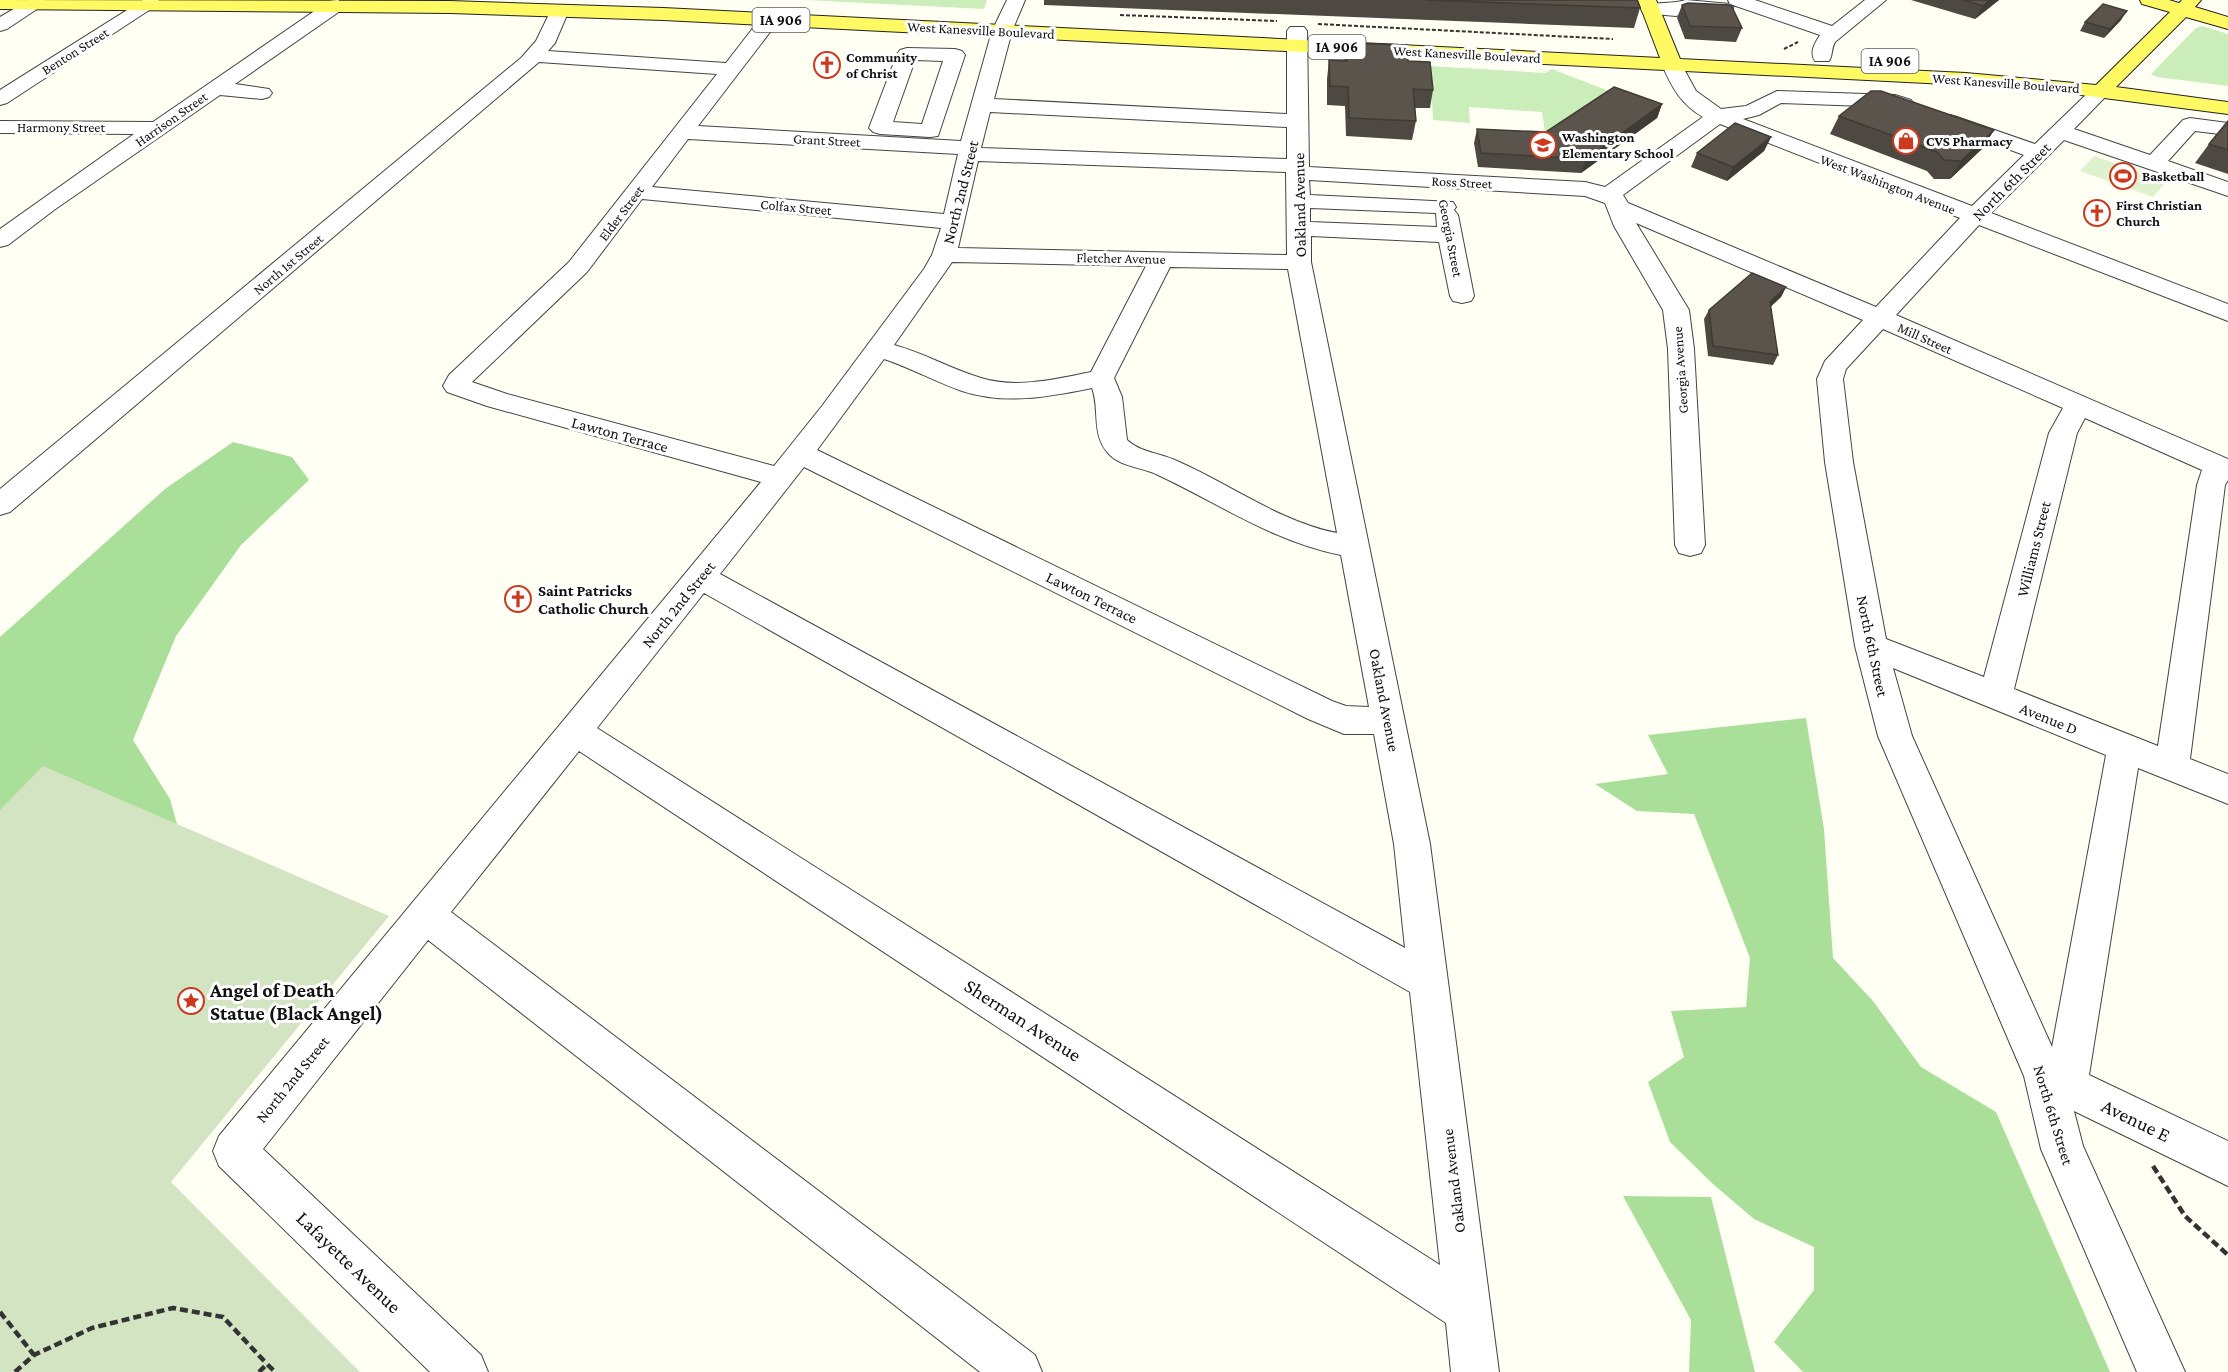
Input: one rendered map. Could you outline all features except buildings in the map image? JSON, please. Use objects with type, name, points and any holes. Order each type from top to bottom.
[{"type":"main road","name":"West Kanesville Boulevard","points":[[627,0],[1009,16],[1297,38],[1669,57],[1966,79],[2107,85],[2228,94]]},
{"type":"main road","points":[[2149,0],[2187,5],[2228,23]]},
{"type":"main road","name":"IA 906","points":[[0,3],[339,3],[560,10]]},
{"type":"main road","points":[[1648,4],[1669,57]]},
{"type":"main road","name":"North 6th Street","points":[[2107,85],[2187,5]]},
{"type":"main road","name":"West Kanesville Boulevard","points":[[560,10],[770,19],[1009,16]]},
{"type":"main road","name":"West Kanesville Boulevard","points":[[1669,57],[1821,57],[1988,66],[2228,108]]},
{"type":"street","points":[[1821,57],[1822,48],[1834,33],[1877,0]]},
{"type":"street","points":[[1648,4],[1676,10],[1686,6],[1736,8],[1743,2],[1834,33]]},
{"type":"street","points":[[0,25],[38,3]]},
{"type":"street","name":"Benton Street","points":[[0,99],[151,3]]},
{"type":"street","name":"Harrison Street","points":[[0,240],[46,205],[339,3]]},
{"type":"street","name":"North 1st Street","points":[[0,505],[534,56],[545,43],[560,10]]},
{"type":"street","name":"North 2nd Street","points":[[234,1151],[800,453],[935,271],[944,255],[954,222],[969,151],[1009,16]]},
{"type":"street","name":"Elder Street","points":[[461,389],[456,386],[458,381],[578,267],[770,19]]},
{"type":"street","name":"Oakland Avenue","points":[[1297,38],[1299,262],[1412,844],[1475,1372]]},
{"type":"street","points":[[534,56],[731,69]]},
{"type":"street","name":"West Washington Avenue","points":[[1669,57],[1688,98],[1718,116],[2228,313]]},
{"type":"street","name":"North 6th Street","points":[[2107,85],[1975,217],[1834,368],[1830,379],[1839,462],[1871,646],[1895,736],[2055,1081],[2062,1149],[2161,1372]]},
{"type":"street","points":[[215,88],[262,93]]},
{"type":"street","points":[[919,94],[983,101],[1298,121]]},
{"type":"street","points":[[1614,202],[1718,116],[1752,111],[1777,97],[1895,101],[2040,153]]},
{"type":"street","points":[[2154,164],[2190,124],[2228,129]]},
{"type":"street","name":"Harmony Street","points":[[0,127],[157,128]]},
{"type":"street","name":"Grant Street","points":[[684,132],[969,151],[1298,192]]},
{"type":"street","points":[[2061,132],[2228,189]]},
{"type":"street","name":"Ross Street","points":[[1298,192],[1439,181],[1585,189],[1614,202]]},
{"type":"street","name":"Georgia Street","points":[[1439,181],[1462,296]]},
{"type":"street","name":"Colfax Street","points":[[637,192],[954,222]]},
{"type":"street","points":[[1298,192],[1445,207]]},
{"type":"street","points":[[1298,192],[1450,235]]},
{"type":"street","name":"Mill Street","points":[[1614,202],[2223,468]]},
{"type":"street","name":"Georgia Avenue","points":[[1614,202],[1676,310],[1690,545]]},
{"type":"street","name":"Fletcher Avenue","points":[[944,255],[1299,262]]},
{"type":"street","points":[[1159,259],[1158,268],[1101,378],[1109,404],[1112,434],[1116,444],[1124,452],[1162,465],[1222,497],[1306,535],[1328,543],[1355,547]]},
{"type":"street","points":[[878,349],[897,353],[973,385],[989,389],[1008,391],[1034,389],[1101,378]]},
{"type":"street","name":"Lawton Terrace","points":[[461,389],[780,478]]},
{"type":"street","name":"Williams Street","points":[[1996,696],[2063,432],[2079,405]]},
{"type":"street","name":"Lawton Terrace","points":[[800,453],[1320,710],[1344,720],[1389,721]]},
{"type":"street","points":[[2172,767],[2211,484],[2223,468]]},
{"type":"street","points":[[700,577],[1428,981]]},
{"type":"street","name":"Avenue D","points":[[1871,646],[2228,789]]},
{"type":"street","name":"Sherman Avenue","points":[[575,731],[679,796],[1469,1311]]},
{"type":"street","points":[[2055,1081],[2124,748]]},
{"type":"street","points":[[425,915],[1018,1372]]},
{"type":"street","name":"Avenue E","points":[[2055,1081],[2228,1164]]},
{"type":"street","name":"Lafayette Avenue","points":[[234,1151],[464,1372]]},
{"type":"path","points":[[2153,1166],[2185,1216],[2228,1255]]},
{"type":"path","points":[[15,1372],[34,1355],[92,1328],[173,1308],[223,1317],[274,1372]]},
{"type":"path","points":[[0,1312],[34,1355]]},
{"type":"path","points":[[259,1372],[267,1364]]},
{"type":"green space","points":[[806,0],[987,0],[984,9]]},
{"type":"green space","points":[[2202,26],[2228,34],[2228,86],[2157,77],[2151,74],[2196,28]]},
{"type":"green space","points":[[1430,66],[1545,73],[1552,69],[1609,91],[1557,136],[1545,132],[1542,112],[1469,107],[1470,123],[1433,120]]},
{"type":"green space","name":"Basketball","points":[[2094,156],[2167,181],[2153,197],[2080,171]]},
{"type":"green space","points":[[233,442],[292,457],[309,480],[241,545],[176,636],[133,740],[170,799],[187,860],[0,1026],[0,637],[165,489]]},
{"type":"green space","points":[[1806,718],[1824,829],[1833,958],[1873,1001],[1921,1067],[1996,1112],[2110,1372],[1803,1372],[1774,1342],[1814,1290],[1814,1247],[1754,1219],[1713,1184],[1670,1142],[1648,1082],[1684,1057],[1671,1011],[1746,1007],[1750,958],[1694,814],[1637,811],[1595,784],[1668,774],[1648,735]]},
{"type":"green space","points":[[43,766],[389,916],[171,1182],[360,1372],[0,1372],[0,810]]},
{"type":"green space","points":[[1623,1196],[1711,1197],[1755,1372],[1689,1372],[1691,1320]]},
{"type":"place","name":"Community of Christ","points":[[827,65]]},
{"type":"place","name":"CVS Pharmacy","points":[[1906,141]]},
{"type":"place","name":"Washington Elementary School","points":[[1543,145]]},
{"type":"place","name":"Basketball","points":[[2123,176]]},
{"type":"place","name":"First Christian Church","points":[[2097,213]]},
{"type":"place","name":"Saint Patricks Catholic Church","points":[[518,599]]},
{"type":"place","name":"Angel of Death Statue (Black Angel)","points":[[191,1001]]}]
